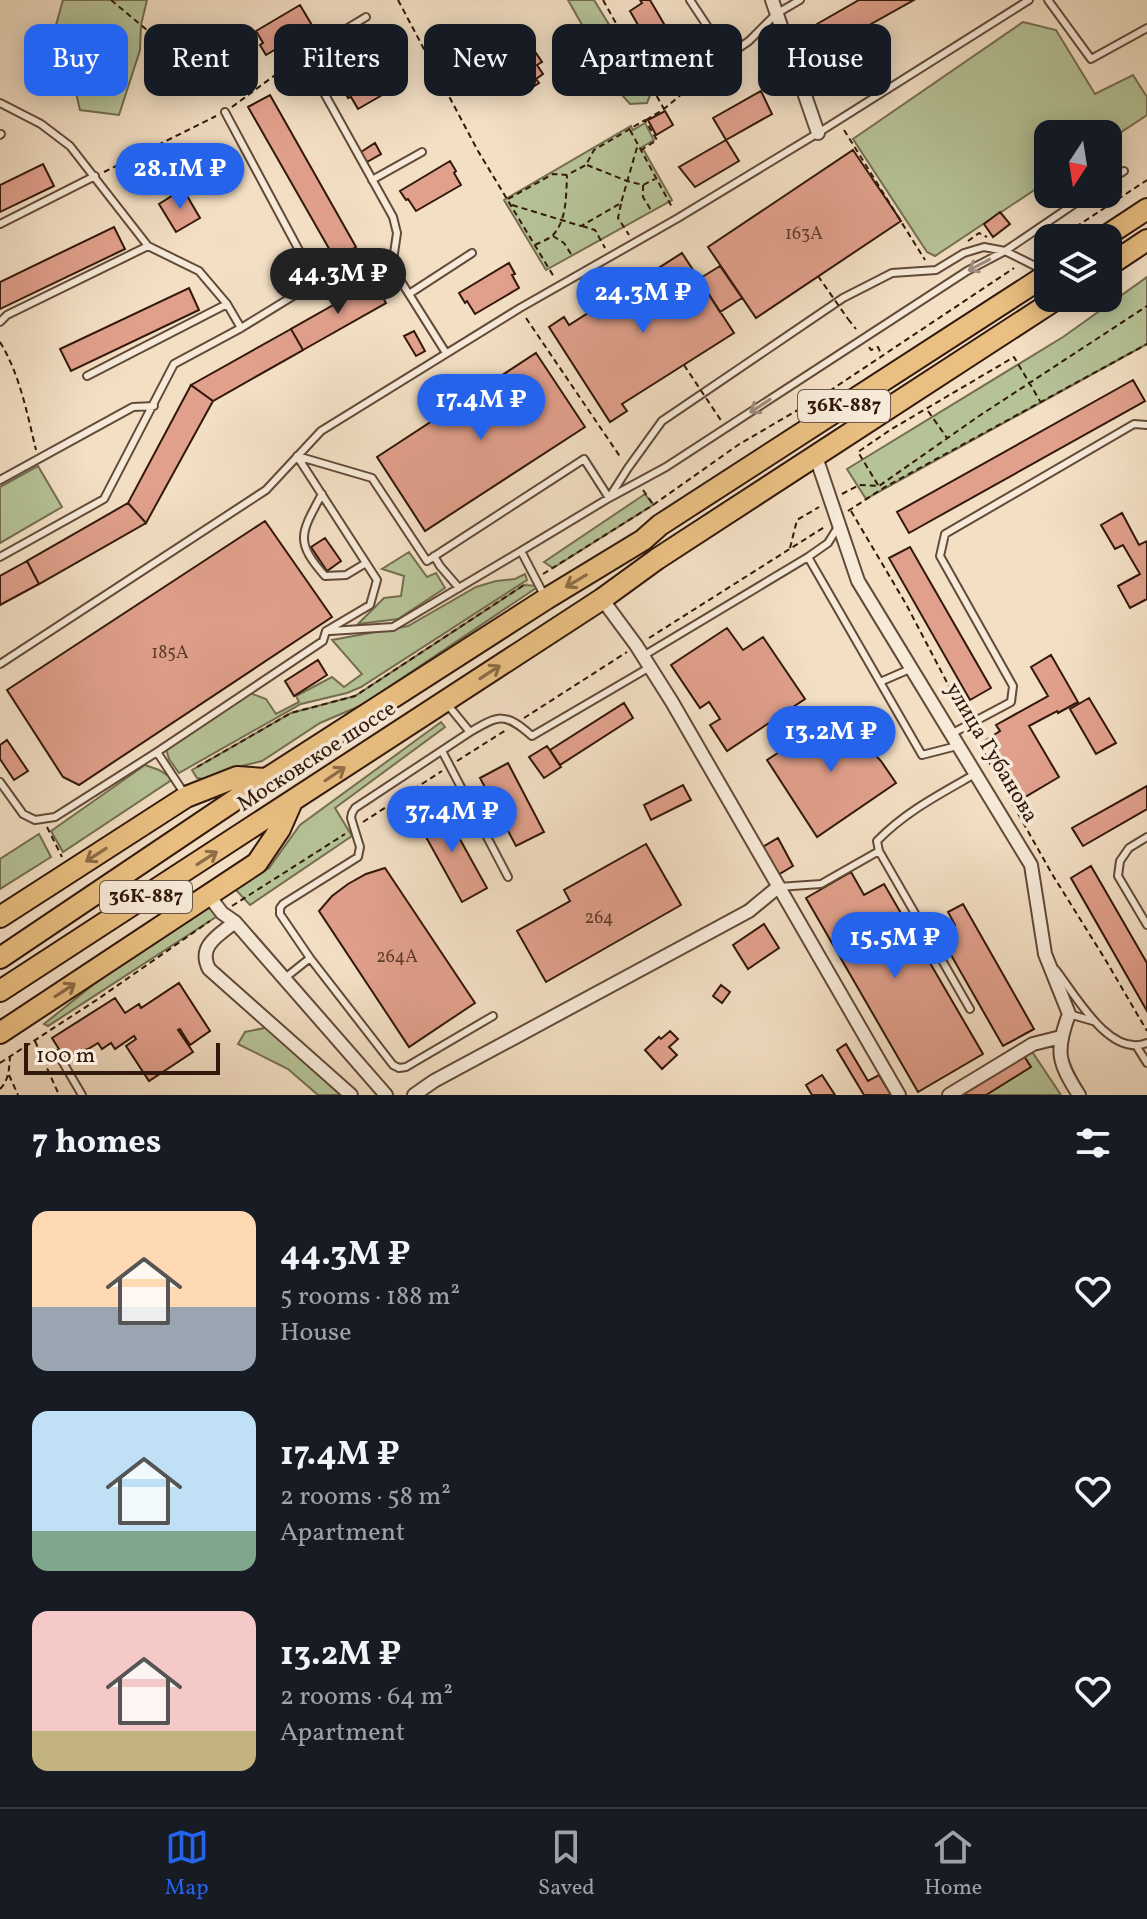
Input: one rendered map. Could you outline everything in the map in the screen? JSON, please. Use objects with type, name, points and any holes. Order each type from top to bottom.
[{"type":"main road","points":[[1122,225],[1147,209]]},
{"type":"main road","points":[[1122,239],[1147,223]]},
{"type":"main road","points":[[1122,257],[1147,240]]},
{"type":"main road","name":"Московское шоссе","points":[[0,958],[266,779],[643,540],[660,525],[1034,282]]},
{"type":"main road","name":"Московское шоссе","points":[[0,991],[602,599],[1034,298]]},
{"type":"main road","name":"Московское шоссе","points":[[643,540],[669,537],[815,452],[1036,312]]},
{"type":"main road","name":"Московское шоссе","points":[[657,559],[669,537]]},
{"type":"main road","points":[[0,917],[186,797],[237,777],[266,779]]},
{"type":"main road","points":[[0,1033],[257,863],[280,829],[291,803]]},
{"type":"street","points":[[772,0],[818,133]]},
{"type":"street","name":"улица Губанова","points":[[815,452],[858,581],[1031,865],[1045,954],[1069,1014]]},
{"type":"street","points":[[602,599],[672,702],[899,1095]]},
{"type":"street","points":[[414,1095],[447,1074],[749,911],[778,887]]},
{"type":"street","points":[[209,896],[386,1095]]},
{"type":"street","points":[[235,922],[208,944],[205,961],[209,969],[351,1095]]},
{"type":"street","points":[[1069,1014],[1061,1037],[1060,1056],[1064,1071],[1079,1095]]},
{"type":"street","points":[[949,1095],[1033,1044],[1061,1037]]},
{"type":"lane","points":[[690,0],[706,24]]},
{"type":"lane","points":[[742,46],[776,14],[800,0]]},
{"type":"lane","points":[[0,664],[266,490],[321,431],[558,285],[678,218],[838,121],[1029,0]]},
{"type":"lane","points":[[1048,0],[1091,59],[1147,28]]},
{"type":"lane","points":[[354,24],[366,17]]},
{"type":"lane","points":[[326,96],[393,217],[397,233],[392,267],[446,353]]},
{"type":"lane","points":[[0,103],[41,124],[70,146],[148,246],[199,271],[227,304],[241,328]]},
{"type":"lane","points":[[225,112],[316,282]]},
{"type":"lane","points":[[372,180],[422,152]]},
{"type":"lane","points":[[0,224],[95,176]]},
{"type":"lane","points":[[326,631],[393,627],[678,459],[1068,208]]},
{"type":"lane","points":[[0,322],[7,315],[148,246]]},
{"type":"lane","points":[[609,498],[662,421],[843,298],[892,273],[936,270],[964,253],[984,247],[1008,249],[1034,266]]},
{"type":"lane","points":[[409,294],[472,253]]},
{"type":"lane","points":[[0,557],[104,499],[174,364],[316,282],[392,267]]},
{"type":"lane","points":[[87,376],[227,304]]},
{"type":"lane","points":[[0,480],[133,407],[154,406]]},
{"type":"lane","points":[[951,734],[1011,702],[1013,686],[940,556],[945,534],[1134,424],[1147,425]]},
{"type":"lane","points":[[297,456],[372,478],[427,561],[584,459],[609,498]]},
{"type":"lane","points":[[0,782],[23,814],[35,820],[55,817],[323,641],[326,631],[370,605],[377,580],[297,456]]},
{"type":"lane","points":[[322,494],[307,522],[303,539],[309,558],[325,576],[346,575],[366,563]]},
{"type":"lane","points":[[493,1016],[406,1067],[393,1065],[310,958],[280,914],[280,908],[358,857],[360,847],[351,818],[355,808],[492,719],[504,718],[517,722],[532,736],[643,656],[828,543],[839,521]]},
{"type":"lane","points":[[521,551],[546,599]]},
{"type":"lane","points":[[434,556],[459,588]]},
{"type":"lane","points":[[808,557],[922,755],[959,746]]},
{"type":"lane","points":[[880,682],[911,668]]},
{"type":"lane","points":[[445,702],[470,732]]},
{"type":"lane","points":[[442,751],[508,877]]},
{"type":"lane","points":[[157,752],[186,797]]},
{"type":"lane","points":[[970,1009],[879,851],[877,841],[891,826],[976,774]]},
{"type":"lane","points":[[1147,837],[1129,848],[1120,861],[1118,876],[1147,925]]},
{"type":"lane","points":[[778,887],[821,884],[879,851]]},
{"type":"lane","points":[[1045,954],[1113,1040],[1137,1047],[1147,1043]]},
{"type":"lane","points":[[285,978],[310,958]]},
{"type":"lane","points":[[1069,1014],[1095,1021]]},
{"type":"lane","points":[[1137,1047],[1147,1063]]},
{"type":"lane","points":[[58,1054],[82,1095]]},
{"type":"path","points":[[111,0],[144,28]]},
{"type":"path","points":[[398,0],[478,151],[558,285]]},
{"type":"path","points":[[603,0],[664,109]]},
{"type":"path","points":[[95,176],[225,112],[274,76]]},
{"type":"path","points":[[507,200],[553,174],[567,175],[586,165],[594,150],[664,109],[679,96]]},
{"type":"path","points":[[641,150],[657,140],[645,120]]},
{"type":"path","points":[[838,121],[924,259],[936,263]]},
{"type":"path","points":[[629,129],[678,218]]},
{"type":"path","points":[[634,243],[618,218],[638,144]]},
{"type":"path","points":[[586,165],[643,185],[656,178]]},
{"type":"path","points":[[535,245],[552,236],[561,220],[567,175]]},
{"type":"path","points":[[1080,224],[1147,180]]},
{"type":"path","points":[[643,185],[643,197],[651,210]]},
{"type":"path","points":[[581,226],[621,203]]},
{"type":"path","points":[[511,205],[595,230],[610,256]]},
{"type":"path","points":[[968,241],[979,233],[1008,249]]},
{"type":"path","points":[[552,236],[564,243],[571,254]]},
{"type":"path","points":[[197,767],[291,713],[355,696],[653,505],[738,445],[825,394],[1034,254]]},
{"type":"path","points":[[818,276],[852,323]]},
{"type":"path","points":[[1147,306],[1029,382],[850,510],[906,604],[1052,874],[1147,1031]]},
{"type":"path","points":[[520,308],[628,468]]},
{"type":"path","points":[[0,342],[24,398],[38,459]]},
{"type":"path","points":[[790,548],[797,520],[832,500],[859,485],[880,488],[1147,344]]},
{"type":"path","points":[[880,488],[858,452],[1014,357],[1041,402]]},
{"type":"path","points":[[684,365],[722,422]]},
{"type":"path","points":[[927,409],[948,439]]},
{"type":"path","points":[[638,482],[653,505]]},
{"type":"path","points":[[0,1063],[222,913],[517,722],[643,656],[790,548],[839,521]]},
{"type":"path","points":[[43,819],[63,860]]},
{"type":"path","points":[[35,1040],[59,1095]]},
{"type":"path","points":[[0,1089],[9,1075],[10,1057]]},
{"type":"path","points":[[9,1075],[18,1095]]},
{"type":"green space","points":[[63,0],[147,0],[141,25],[140,50],[128,87],[128,24],[56,24]]},
{"type":"green space","points":[[568,0],[594,0],[609,24],[582,24]]},
{"type":"green space","points":[[1023,22],[1056,30],[1095,94],[1133,75],[1147,97],[1147,115],[1122,132],[1122,120],[1034,120],[1034,190],[935,256],[927,252],[853,139]]},
{"type":"green space","points":[[77,96],[125,96],[119,115],[80,110]]},
{"type":"green space","points":[[623,96],[650,96],[647,103],[630,104]]},
{"type":"green space","points":[[645,123],[654,140],[642,147],[672,200],[546,270],[504,200],[631,126],[633,130]]},
{"type":"green space","points":[[1147,277],[1147,344],[866,499],[847,469],[1063,337],[1098,312],[1122,312],[1122,295]]},
{"type":"green space","points":[[38,466],[62,507],[0,543],[0,487]]},
{"type":"green space","points":[[645,494],[653,505],[553,568],[544,562]]},
{"type":"green space","points":[[409,552],[427,577],[436,573],[445,588],[398,619],[358,624],[384,598],[401,596],[404,576],[382,569]]},
{"type":"green space","points":[[525,574],[527,580],[361,687],[301,704],[179,773],[169,759],[166,749],[250,693],[266,699],[276,714],[299,702],[296,696],[332,677],[344,687],[362,674],[332,640],[408,626],[476,587]]},
{"type":"green space","points":[[524,585],[539,586],[362,705],[320,723],[262,761],[234,768],[210,780],[197,778],[192,770],[291,713],[355,696]]},
{"type":"green space","points":[[441,722],[445,727],[335,808],[352,836],[250,905],[235,889],[269,868],[300,825]]},
{"type":"green space","points":[[145,765],[173,779],[63,852],[51,831]]},
{"type":"green space","points":[[39,834],[51,857],[0,889],[0,859]]},
{"type":"green space","points":[[214,904],[222,913],[48,1026],[44,1024],[99,980]]},
{"type":"green space","points":[[274,1026],[348,1095],[318,1095],[288,1069],[238,1044],[245,1032]]},
{"type":"green space","points":[[1031,1050],[1061,1095],[960,1095]]},
{"type":"building","points":[[640,0],[650,0],[664,24],[637,24],[630,11],[642,3]]},
{"type":"building","points":[[859,0],[914,0],[871,24],[817,24]]},
{"type":"building","points":[[300,5],[311,24],[274,24],[274,50],[266,55],[260,45],[263,43],[258,30]]},
{"type":"building","points":[[536,53],[542,62],[537,65],[543,74],[536,79]]},
{"type":"building","points":[[758,93],[758,96],[763,96],[772,114],[726,140],[713,118]]},
{"type":"building","points":[[270,95],[356,247],[335,259],[248,107]]},
{"type":"building","points":[[347,96],[380,96],[358,109],[351,97]]},
{"type":"building","points":[[665,111],[673,125],[656,135],[648,120]]},
{"type":"building","points":[[726,140],[739,161],[695,187],[679,167]]},
{"type":"building","points":[[375,143],[381,154],[367,162],[361,152]]},
{"type":"building","points":[[853,150],[901,221],[756,318],[708,247]]},
{"type":"building","points":[[450,161],[461,185],[416,211],[400,191]]},
{"type":"building","points":[[43,164],[54,186],[0,212],[0,185]]},
{"type":"building","points":[[183,189],[200,218],[176,232],[159,204]]},
{"type":"building","points":[[1000,212],[1010,224],[993,237],[984,224]]},
{"type":"building","points":[[114,227],[125,249],[0,309],[0,282]]},
{"type":"building","points":[[682,253],[734,333],[622,404],[627,411],[610,422],[549,327],[564,317],[569,325]]},
{"type":"building","points":[[509,263],[519,288],[475,314],[459,293]]},
{"type":"building","points":[[720,266],[742,298],[720,312],[699,279]]},
{"type":"building","points":[[374,282],[386,303],[303,350],[291,329]]},
{"type":"building","points":[[189,288],[199,310],[71,371],[60,349]]},
{"type":"building","points":[[291,329],[303,350],[213,401],[191,385]]},
{"type":"building","points":[[414,331],[425,351],[416,356],[404,336]]},
{"type":"building","points":[[536,353],[585,427],[425,531],[377,457]]},
{"type":"building","points":[[1133,380],[1145,401],[909,533],[897,512]]},
{"type":"building","points":[[191,385],[213,401],[146,523],[128,503]]},
{"type":"building","points":[[128,503],[146,523],[39,584],[27,561]]},
{"type":"building","points":[[1122,513],[1139,545],[1147,541],[1147,599],[1130,608],[1118,586],[1140,574],[1123,545],[1115,549],[1101,525]]},
{"type":"building","points":[[265,521],[332,617],[79,785],[63,777],[7,690]]},
{"type":"building","points":[[325,538],[341,561],[327,571],[311,547]]},
{"type":"building","points":[[910,547],[991,688],[970,700],[889,558]]},
{"type":"building","points":[[27,561],[39,584],[0,605],[0,576]]},
{"type":"building","points":[[727,628],[743,650],[763,637],[805,699],[727,751],[710,725],[720,719],[709,702],[700,708],[671,665]]},
{"type":"building","points":[[1051,655],[1078,702],[1029,726],[1059,777],[1020,800],[986,740],[1000,731],[996,725],[1048,696],[1031,667]]},
{"type":"building","points":[[318,660],[327,675],[294,696],[285,681]]},
{"type":"building","points":[[1089,698],[1116,743],[1096,754],[1070,709]]},
{"type":"building","points":[[624,703],[633,718],[560,765],[550,750]]},
{"type":"building","points":[[838,714],[881,761],[896,783],[817,837],[767,760]]},
{"type":"building","points":[[7,740],[28,771],[14,780],[0,759],[0,745]]},
{"type":"building","points":[[547,746],[561,767],[544,778],[529,757]]},
{"type":"building","points":[[508,763],[544,832],[516,846],[480,778]]},
{"type":"building","points":[[683,785],[691,800],[651,820],[644,805]]},
{"type":"building","points":[[1147,786],[1147,809],[1083,846],[1072,828]]},
{"type":"building","points":[[441,805],[487,888],[462,902],[416,819]]},
{"type":"building","points":[[778,838],[793,866],[776,876],[761,848]]},
{"type":"building","points":[[646,844],[681,905],[546,982],[517,931],[570,901],[564,890]]},
{"type":"building","points":[[1091,866],[1147,963],[1147,1011],[1071,878]]},
{"type":"building","points":[[385,868],[475,1003],[409,1047],[319,911],[348,884]]},
{"type":"building","points":[[851,872],[864,895],[884,884],[983,1054],[918,1092],[806,898]]},
{"type":"building","points":[[963,904],[1034,1029],[1003,1046],[939,934],[955,925],[948,912]]},
{"type":"building","points":[[764,924],[779,948],[748,969],[733,945]]},
{"type":"building","points":[[179,983],[210,1031],[190,1045],[178,1030],[193,1052],[149,1081],[126,1046],[136,1039],[134,1036],[115,1049],[111,1043],[102,1049],[98,1043],[64,1057],[52,1038],[115,998],[125,1013],[139,1004],[141,1008]]},
{"type":"building","points":[[721,985],[730,992],[722,1003],[713,996]]},
{"type":"building","points":[[670,1031],[678,1039],[669,1047],[677,1055],[662,1069],[645,1050]]},
{"type":"building","points":[[846,1044],[868,1081],[879,1075],[891,1095],[864,1095],[837,1050]]},
{"type":"building","points":[[1024,1056],[1031,1067],[986,1095],[961,1095]]},
{"type":"building","points":[[822,1075],[835,1095],[812,1095],[806,1085]]}]
